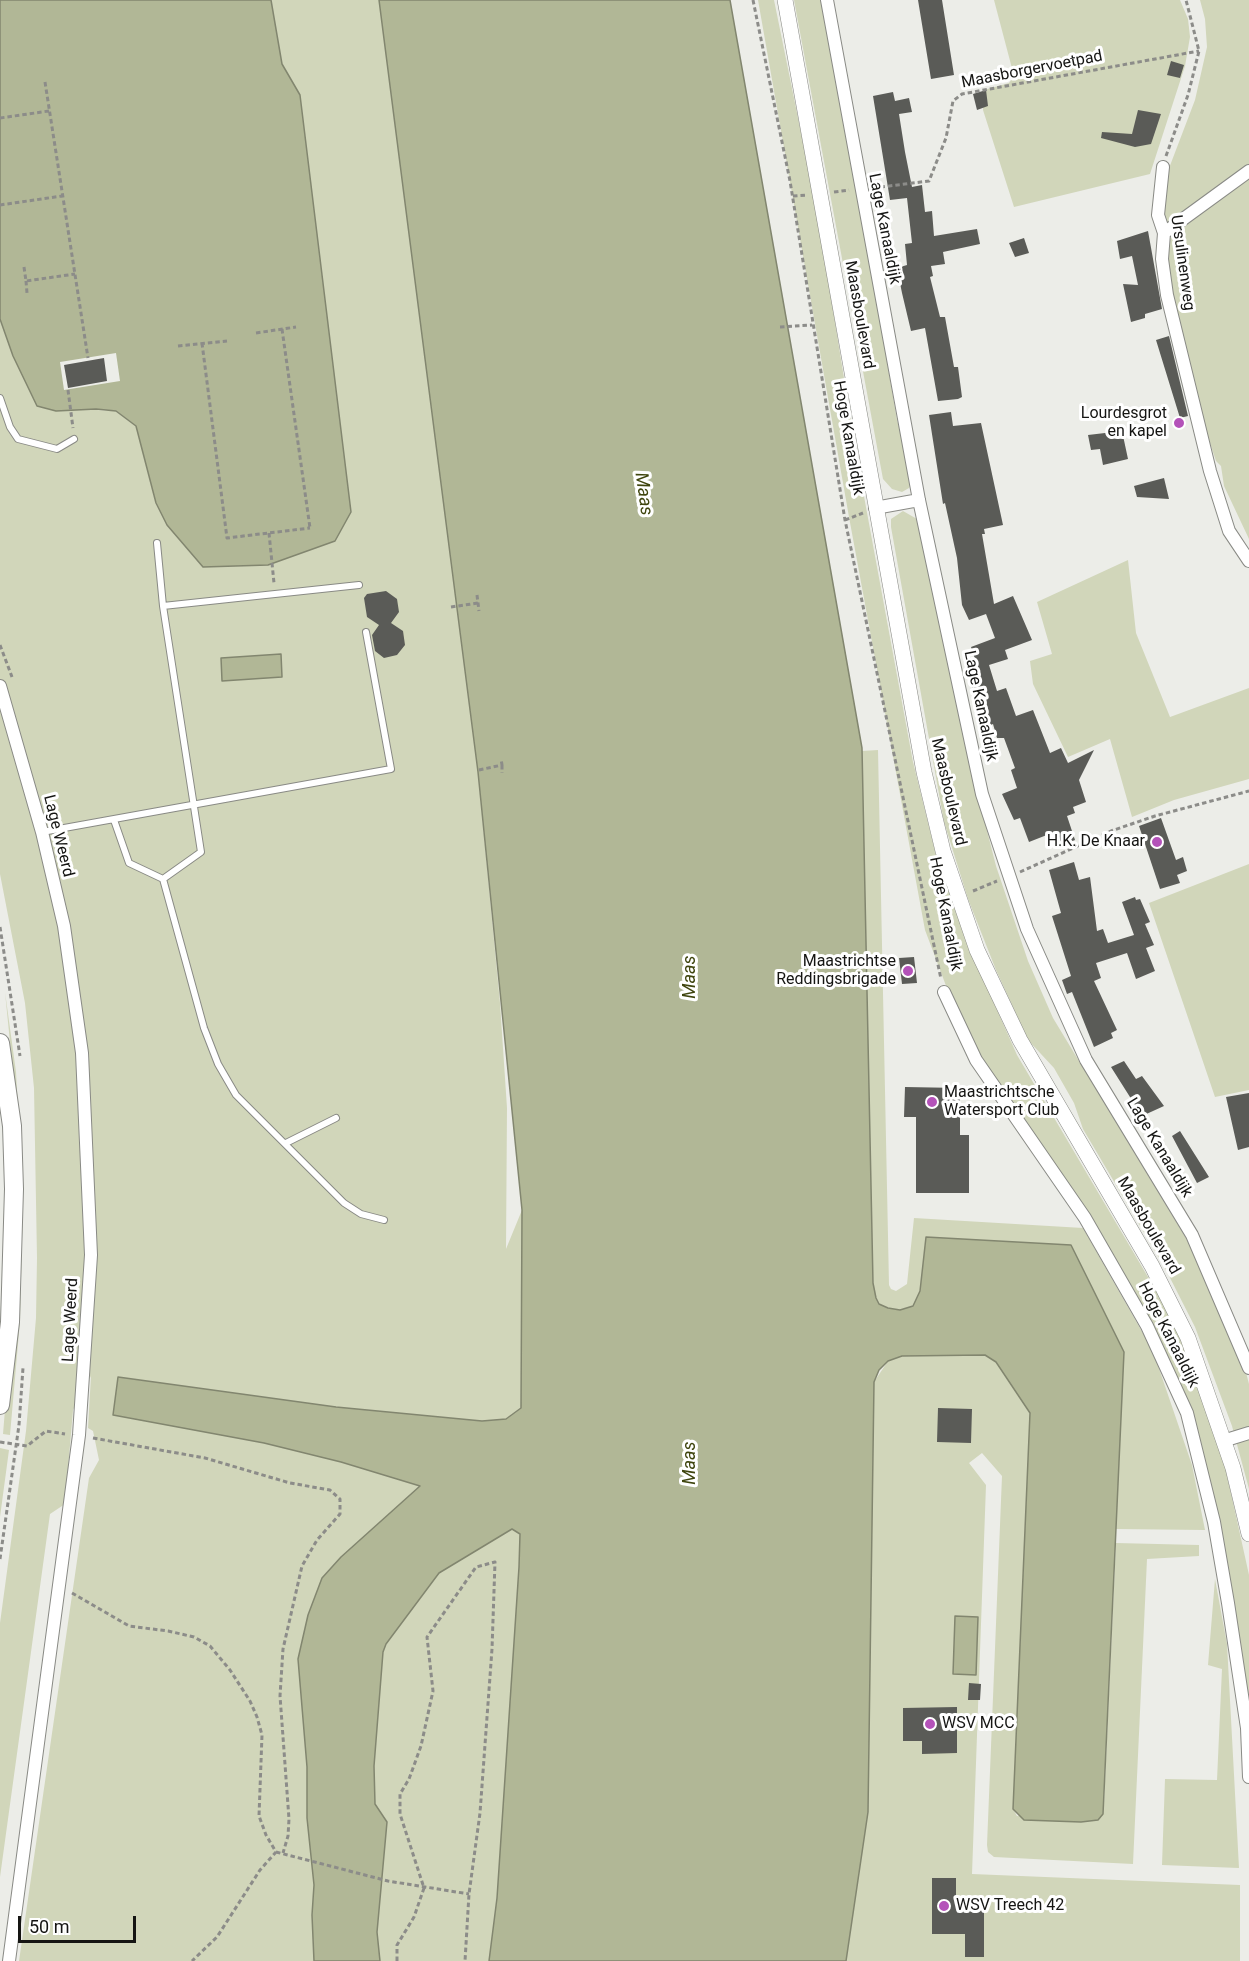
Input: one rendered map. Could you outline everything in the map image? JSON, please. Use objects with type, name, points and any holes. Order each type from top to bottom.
[{"type":"main road","points":[[0,1043],[4,1087],[12,1126],[14,1250],[10,1322],[0,1405]]},
{"type":"main road","points":[[0,1136],[4,1087]]},
{"type":"street","name":"Maasboulevard","points":[[786,0],[924,772],[957,896],[977,950],[1024,1050],[1152,1266],[1178,1315],[1198,1362],[1249,1534]]},
{"type":"street","name":"Lage Kanaaldijk","points":[[826,0],[859,189],[919,500],[982,794],[1027,929],[1086,1060],[1192,1235],[1249,1368]]},
{"type":"street","name":"Ursulinenweg","points":[[1162,167],[1158,215],[1164,233],[1162,259],[1167,296],[1210,471],[1229,531],[1249,561]]},
{"type":"street","points":[[1164,233],[1249,171]]},
{"type":"street","points":[[875,508],[919,500]]},
{"type":"street","name":"Lage Weerd","points":[[0,686],[42,832],[64,926],[82,1053],[91,1255],[79,1435],[9,1961]]},
{"type":"street","name":"Hoge Kanaaldijk","points":[[944,992],[976,1060],[1085,1218],[1147,1326],[1187,1413],[1214,1522],[1227,1593],[1246,1728],[1249,1777]]},
{"type":"street","points":[[1223,1441],[1249,1433]]},
{"type":"lane","points":[[0,398],[10,427],[18,439],[57,449],[74,439]]},
{"type":"lane","points":[[157,543],[163,606],[201,852],[164,879]]},
{"type":"lane","points":[[163,606],[359,585]]},
{"type":"lane","points":[[42,832],[391,769],[366,632]]},
{"type":"lane","points":[[114,820],[129,863],[164,879]]},
{"type":"lane","points":[[164,879],[194,995],[218,1064],[236,1095],[344,1203],[361,1214],[384,1220]]},
{"type":"lane","points":[[286,1143],[336,1118]]},
{"type":"path","name":"Hoge Kanaaldijk","points":[[753,0],[790,181],[845,520],[944,992]]},
{"type":"path","points":[[1162,167],[1188,95],[1199,51],[1186,0]]},
{"type":"path","name":"Maasborgervoetpad","points":[[859,189],[930,181],[946,138],[953,101],[962,94],[1199,51]]},
{"type":"path","points":[[45,82],[88,358]]},
{"type":"path","points":[[0,118],[49,111]]},
{"type":"path","points":[[0,205],[62,196]]},
{"type":"path","points":[[24,267],[27,293]]},
{"type":"path","points":[[26,281],[75,274]]},
{"type":"path","points":[[780,327],[813,324]]},
{"type":"path","points":[[256,333],[296,327]]},
{"type":"path","points":[[202,343],[227,538],[310,528],[282,329]]},
{"type":"path","points":[[178,346],[227,341]]},
{"type":"path","points":[[68,390],[74,439]]},
{"type":"path","points":[[845,520],[875,508]]},
{"type":"path","points":[[269,533],[275,594]]},
{"type":"path","points":[[477,595],[479,611]]},
{"type":"path","points":[[451,607],[478,603]]},
{"type":"path","points":[[501,759],[502,773]]},
{"type":"path","points":[[479,770],[502,765]]},
{"type":"path","points":[[957,896],[1010,877],[1111,831],[1155,816],[1249,791]]},
{"type":"path","points":[[0,1442],[27,1446],[46,1431],[59,1433]]},
{"type":"path","points":[[79,1435],[206,1458],[290,1483],[330,1490],[340,1499],[340,1515],[317,1540],[302,1566],[283,1649],[280,1696],[289,1819],[288,1836],[283,1853]]},
{"type":"path","points":[[397,1961],[397,1945],[414,1917],[424,1888],[400,1814],[400,1794],[421,1746],[433,1691],[427,1637],[476,1567],[495,1562],[492,1649],[480,1814],[469,1894],[465,1961]]},
{"type":"path","points":[[58,1590],[73,1593],[129,1626],[168,1630],[194,1637],[210,1646],[230,1670],[250,1701],[262,1735],[259,1816],[276,1852]]},
{"type":"path","points":[[276,1852],[388,1881],[469,1894]]},
{"type":"path","points":[[192,1961],[217,1937],[260,1870],[276,1852]]},
{"type":"shaded area","points":[[271,0],[379,0],[478,772],[500,1003],[507,1108],[506,1249],[522,1210],[521,1408],[506,1419],[482,1421],[336,1407],[118,1377],[114,1415],[264,1443],[341,1462],[420,1486],[341,1557],[322,1578],[308,1615],[298,1659],[307,1767],[307,1818],[314,1885],[312,1915],[314,1961],[19,1961],[89,1478],[99,1460],[93,1431],[88,1428],[91,1376],[73,1410],[65,1504],[50,1514],[0,1877],[0,1623],[26,1431],[36,1318],[37,1258],[34,1088],[25,1003],[0,874],[0,319],[13,356],[38,407],[116,411],[136,426],[156,504],[167,525],[203,567],[268,565],[351,512],[300,95],[282,64]]},
{"type":"shaded area","points":[[758,0],[774,0],[818,216],[856,453],[913,762],[938,863],[974,958],[1017,1055],[1171,1316],[1193,1369],[1223,1457],[1249,1575],[1249,1701],[1220,1525],[1150,1323],[1092,1218],[977,1051],[954,1007],[925,930],[849,517]]},
{"type":"shaded area","points":[[794,0],[825,0],[897,420],[914,476],[909,488],[902,492],[892,489],[883,479]]},
{"type":"shaded area","points":[[994,0],[1180,0],[1188,19],[1190,37],[1185,66],[1150,174],[1014,207],[983,110],[984,90],[1009,83],[1014,76]]},
{"type":"shaded area","points":[[1200,0],[1249,0],[1249,539],[1224,486],[1221,466],[1216,461],[1206,431],[1177,327],[1161,208],[1163,184],[1195,100],[1207,47],[1205,19]]},
{"type":"shaded area","points":[[903,511],[917,519],[981,807],[996,866],[1028,961],[1053,1018],[1190,1245],[1243,1361],[1249,1384],[1249,1489],[1232,1426],[1195,1327],[1165,1268],[1083,1129],[1074,1103],[1054,1068],[1028,1040],[996,970],[968,899],[944,822],[891,527],[891,519]]},
{"type":"shaded area","points":[[1128,560],[1136,633],[1170,717],[1249,688],[1249,779],[1174,800],[1132,817],[1110,739],[1068,757],[1033,684],[1030,661],[1052,654],[1037,602]]},
{"type":"shaded area","points":[[878,750],[889,1285],[896,1291],[907,1284],[914,1218],[1083,1228],[1153,1351],[1192,1465],[1205,1530],[1116,1529],[1124,1352],[926,1237],[920,1291],[913,1306],[900,1310],[888,1308],[879,1304],[876,1298],[873,1283],[862,751]]},
{"type":"shaded area","points":[[1249,864],[1249,1090],[1215,1097],[1149,903]]},
{"type":"shaded area","points":[[5,992],[16,1072],[23,1198],[20,1321],[10,1435],[3,1434],[7,1385],[13,1072]]},
{"type":"shaded area","points":[[985,1355],[996,1362],[1030,1413],[1013,1809],[1017,1816],[1104,1803],[1116,1543],[1199,1545],[1199,1556],[1147,1559],[1133,1864],[994,1857],[988,1852],[987,1845],[1002,1476],[982,1453],[969,1463],[986,1485],[972,1874],[1240,1885],[1240,1961],[846,1961],[868,1812],[874,1382],[888,1361],[902,1356]]},
{"type":"shaded area","points":[[0,1448],[9,1450],[0,1517]]},
{"type":"shaded area","points":[[512,1529],[520,1534],[519,1567],[497,1898],[489,1961],[380,1961],[377,1932],[387,1822],[375,1804],[374,1766],[383,1652],[386,1644],[439,1573]]},
{"type":"shaded area","points":[[1215,1579],[1227,1644],[1239,1868],[1162,1865],[1165,1779],[1217,1780],[1222,1669],[1208,1665]]},
{"type":"water","points":[[0,0],[271,0],[282,64],[300,95],[351,512],[335,541],[268,565],[203,567],[167,525],[156,503],[136,426],[116,411],[96,409],[56,411],[37,406],[13,356],[0,319]]},
{"type":"water","name":"Maas","points":[[379,0],[730,0],[862,748],[873,1283],[876,1298],[879,1304],[888,1308],[900,1310],[913,1306],[920,1291],[926,1237],[1071,1245],[1124,1352],[1103,1814],[1098,1820],[1081,1822],[1024,1820],[1013,1809],[1030,1413],[996,1362],[985,1355],[902,1356],[888,1361],[879,1370],[874,1382],[868,1812],[846,1961],[489,1961],[497,1898],[519,1567],[520,1534],[512,1529],[439,1573],[386,1644],[383,1652],[374,1766],[375,1804],[387,1822],[377,1932],[380,1961],[314,1961],[312,1915],[314,1885],[307,1818],[307,1767],[298,1659],[308,1615],[322,1578],[341,1557],[420,1486],[341,1462],[264,1443],[113,1415],[118,1377],[336,1407],[482,1421],[506,1419],[521,1408],[522,1210],[478,772]]},
{"type":"water","points":[[281,654],[282,677],[222,681],[221,658]]},
{"type":"water","points":[[955,1616],[978,1617],[976,1675],[953,1674]]},
{"type":"pier","points":[[116,353],[120,381],[64,390],[60,362]]},
{"type":"building","points":[[918,0],[942,0],[954,75],[931,79]]},
{"type":"building","points":[[1171,61],[1184,65],[1180,78],[1167,75]]},
{"type":"building","points":[[986,90],[988,106],[977,110],[973,94]]},
{"type":"building","points":[[893,92],[895,101],[909,98],[912,112],[899,114],[905,152],[912,187],[922,185],[925,212],[932,211],[934,236],[977,229],[980,244],[943,252],[945,264],[931,266],[933,276],[930,277],[940,317],[945,317],[954,367],[958,367],[962,397],[958,399],[938,401],[925,328],[911,331],[902,293],[897,268],[907,265],[905,244],[912,243],[907,198],[890,200],[873,96]]},
{"type":"building","points":[[1138,110],[1161,114],[1151,144],[1135,147],[1101,138],[1102,132],[1132,134]]},
{"type":"building","points":[[1148,231],[1162,309],[1145,314],[1145,318],[1131,322],[1123,284],[1138,285],[1132,256],[1120,259],[1117,241]]},
{"type":"building","points":[[1024,238],[1029,253],[1015,257],[1009,243]]},
{"type":"building","points":[[1169,336],[1188,416],[1180,418],[1156,340]]},
{"type":"building","points":[[104,358],[107,381],[68,388],[64,365]]},
{"type":"building","points":[[951,412],[953,426],[981,423],[1003,525],[984,529],[985,534],[982,534],[994,604],[1013,596],[1032,640],[1005,650],[1008,659],[989,665],[997,691],[1006,688],[1016,716],[1033,710],[1050,753],[1061,748],[1068,763],[1094,750],[1079,780],[1086,802],[1073,807],[1075,813],[1067,816],[1075,840],[1062,845],[1057,831],[1029,842],[1020,818],[1014,820],[1002,794],[1017,788],[1011,770],[1015,768],[1004,738],[997,738],[993,724],[982,729],[966,663],[975,659],[971,647],[995,638],[986,614],[969,620],[962,605],[957,558],[945,503],[943,504],[929,415]]},
{"type":"building","points":[[1122,431],[1128,459],[1103,465],[1100,449],[1091,450],[1088,435]]},
{"type":"building","points":[[1164,478],[1169,499],[1137,497],[1134,486]]},
{"type":"building","points":[[386,591],[397,599],[399,612],[391,623],[403,631],[405,645],[397,655],[384,658],[375,651],[372,635],[379,625],[367,617],[364,598],[367,594]]},
{"type":"building","name":"H.K. De Knaar","points":[[1161,818],[1176,860],[1183,857],[1187,871],[1177,875],[1180,883],[1160,889],[1139,826]]},
{"type":"building","points":[[1074,862],[1079,880],[1090,877],[1097,931],[1103,929],[1108,943],[1134,935],[1122,902],[1135,897],[1136,900],[1140,899],[1150,922],[1145,924],[1154,945],[1146,948],[1155,971],[1136,979],[1127,953],[1096,963],[1101,978],[1094,981],[1117,1030],[1111,1033],[1113,1038],[1094,1047],[1072,992],[1067,994],[1062,980],[1071,976],[1052,916],[1061,913],[1049,870]]},
{"type":"building","name":"Maastrichtse Reddingsbrigade","points":[[914,957],[917,983],[902,984],[899,958]]},
{"type":"building","points":[[1124,1061],[1136,1079],[1142,1076],[1164,1106],[1142,1116],[1111,1067]]},
{"type":"building","points":[[905,1087],[960,1088],[960,1135],[969,1135],[969,1193],[916,1193],[916,1117],[904,1117]]},
{"type":"building","points":[[1249,1093],[1249,1147],[1238,1150],[1226,1097]]},
{"type":"building","points":[[1180,1131],[1209,1177],[1197,1183],[1172,1136]]},
{"type":"building","points":[[938,1408],[972,1409],[971,1443],[937,1442]]},
{"type":"building","points":[[969,1683],[981,1684],[980,1700],[968,1700]]},
{"type":"building","name":"WSV MCC","points":[[957,1707],[957,1753],[922,1754],[922,1741],[903,1741],[903,1708]]},
{"type":"building","points":[[932,1878],[956,1878],[956,1909],[984,1909],[984,1957],[965,1957],[965,1934],[932,1934]]},
{"type":"place","name":"Lourdesgrot en kapel","points":[[1179,423]]},
{"type":"place","name":"H.K. De Knaar","points":[[1157,842]]},
{"type":"place","name":"Maastrichtse Reddingsbrigade","points":[[908,971]]},
{"type":"place","name":"Maastrichtsche Watersport Club","points":[[932,1102]]},
{"type":"place","name":"WSV MCC","points":[[930,1724]]},
{"type":"place","name":"WSV Treech 42","points":[[944,1906]]}]
